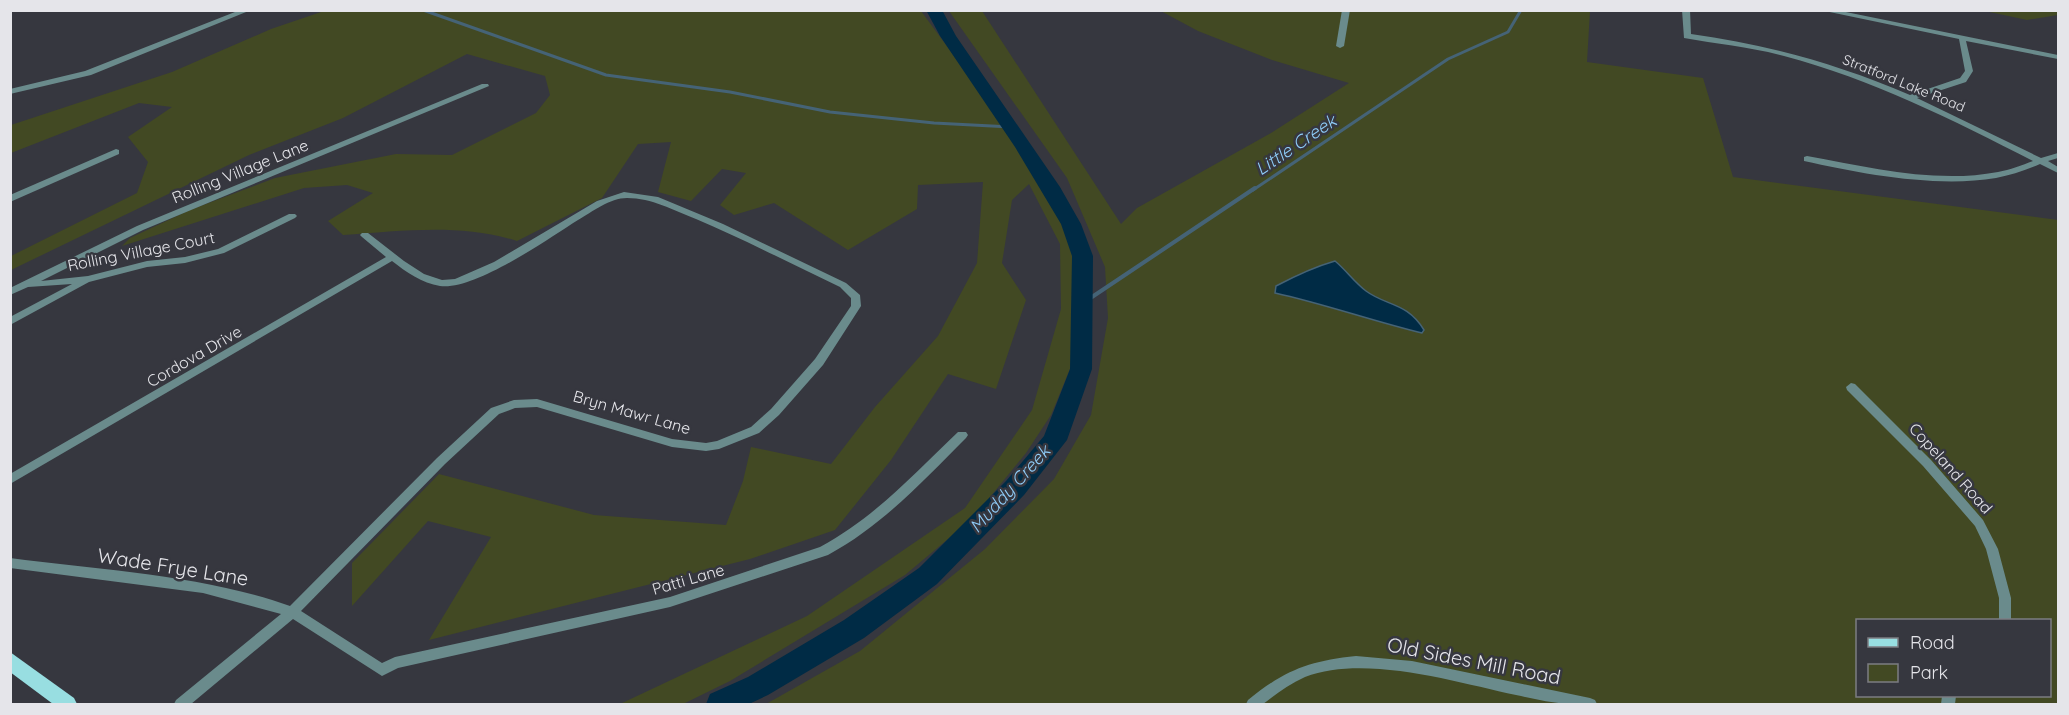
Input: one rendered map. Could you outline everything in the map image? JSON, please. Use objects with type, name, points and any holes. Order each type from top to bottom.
[{"type":"main road","points":[[10,660],[67,705]]},
{"type":"street","points":[[10,92],[88,73],[248,10]]},
{"type":"street","points":[[1340,46],[1346,10]]},
{"type":"street","name":"Stratford Lake Road","points":[[1686,10],[1687,36],[1717,39],[1781,52],[1863,78],[1910,98],[2058,170]]},
{"type":"street","points":[[1823,10],[2058,57]]},
{"type":"street","points":[[1910,98],[1963,80],[1969,71],[1962,38]]},
{"type":"street","name":"Rolling Village Lane","points":[[10,292],[140,228],[408,120],[485,86]]},
{"type":"street","points":[[10,199],[116,152]]},
{"type":"street","points":[[1807,159],[1947,179],[1998,175],[2058,155]]},
{"type":"street","name":"Bryn Mawr Lane","points":[[181,705],[292,612],[441,461],[495,411],[514,404],[537,403],[672,443],[706,447],[732,441],[754,430],[776,412],[839,336],[851,317],[857,300],[843,285],[781,254],[671,205],[633,195],[620,195],[600,203],[502,261],[459,281],[439,282],[413,270],[364,235]]},
{"type":"street","name":"Rolling Village Court","points":[[24,285],[88,279],[147,264],[185,260],[221,251],[292,216]]},
{"type":"street","name":"Cordova Drive","points":[[10,480],[392,257]]},
{"type":"street","points":[[10,322],[88,279]]},
{"type":"street","name":"Copeland Road","points":[[1851,387],[1928,463],[1979,523],[1992,549],[2005,598],[2005,619]]},
{"type":"street","name":"Patti Lane","points":[[382,670],[395,663],[670,602],[824,551],[841,543],[873,520],[962,435]]},
{"type":"street","name":"Wade Frye Lane","points":[[10,563],[203,588],[292,612],[382,670]]},
{"type":"street","name":"Old Sides Mill Road","points":[[1253,705],[1273,687],[1299,672],[1319,666],[1356,662],[1420,668],[1590,705]]},
{"type":"green space","points":[[327,10],[921,11],[1002,121],[1079,254],[1072,364],[1051,415],[1026,453],[973,518],[905,575],[730,681],[683,704],[620,704],[807,616],[965,508],[1032,410],[1061,309],[1060,244],[1029,184],[1012,200],[1002,263],[1026,300],[996,389],[948,374],[891,460],[835,530],[750,559],[429,640],[491,537],[428,521],[352,606],[352,563],[439,474],[594,515],[726,525],[743,481],[751,447],[831,464],[875,407],[938,336],[977,263],[983,182],[918,185],[917,209],[848,250],[774,203],[734,215],[720,205],[746,173],[722,169],[691,201],[658,192],[671,142],[638,144],[602,198],[517,241],[496,235],[452,230],[409,230],[343,235],[328,221],[373,193],[347,185],[304,188],[122,246],[130,238],[190,210],[275,178],[396,154],[452,155],[536,113],[550,95],[545,76],[467,54],[343,118],[249,155],[11,270],[11,256],[137,193],[148,162],[128,137],[172,107],[139,103],[11,153],[11,125],[172,72],[271,29]]},
{"type":"green space","points":[[1159,10],[1590,11],[1587,62],[1703,78],[1733,177],[2058,220],[2058,704],[766,704],[860,651],[985,549],[1054,479],[1091,415],[1108,318],[1105,267],[1067,178],[949,11],[982,11],[1121,224],[1137,208],[1271,133],[1349,83],[1272,60],[1198,31]]},
{"type":"green space","points":[[1985,11],[2058,11],[2058,15],[2027,20]]},
{"type":"water","points":[[1335,261],[1366,291],[1411,314],[1424,330],[1422,333],[1275,293],[1276,286]]},
{"type":"waterway","points":[[423,10],[606,75],[730,92],[830,112],[934,123],[1011,127]]},
{"type":"waterway","name":"Muddy Creek","points":[[720,704],[758,686],[854,629],[928,576],[1015,488],[1055,440],[1081,369],[1082,256],[1071,224],[1025,147],[948,36],[934,10]]},
{"type":"waterway","name":"Little Creek","points":[[1253,190],[1448,59],[1508,32],[1521,10]]},
{"type":"waterway","name":"Little Creek","points":[[1083,303],[1255,188]]}]
